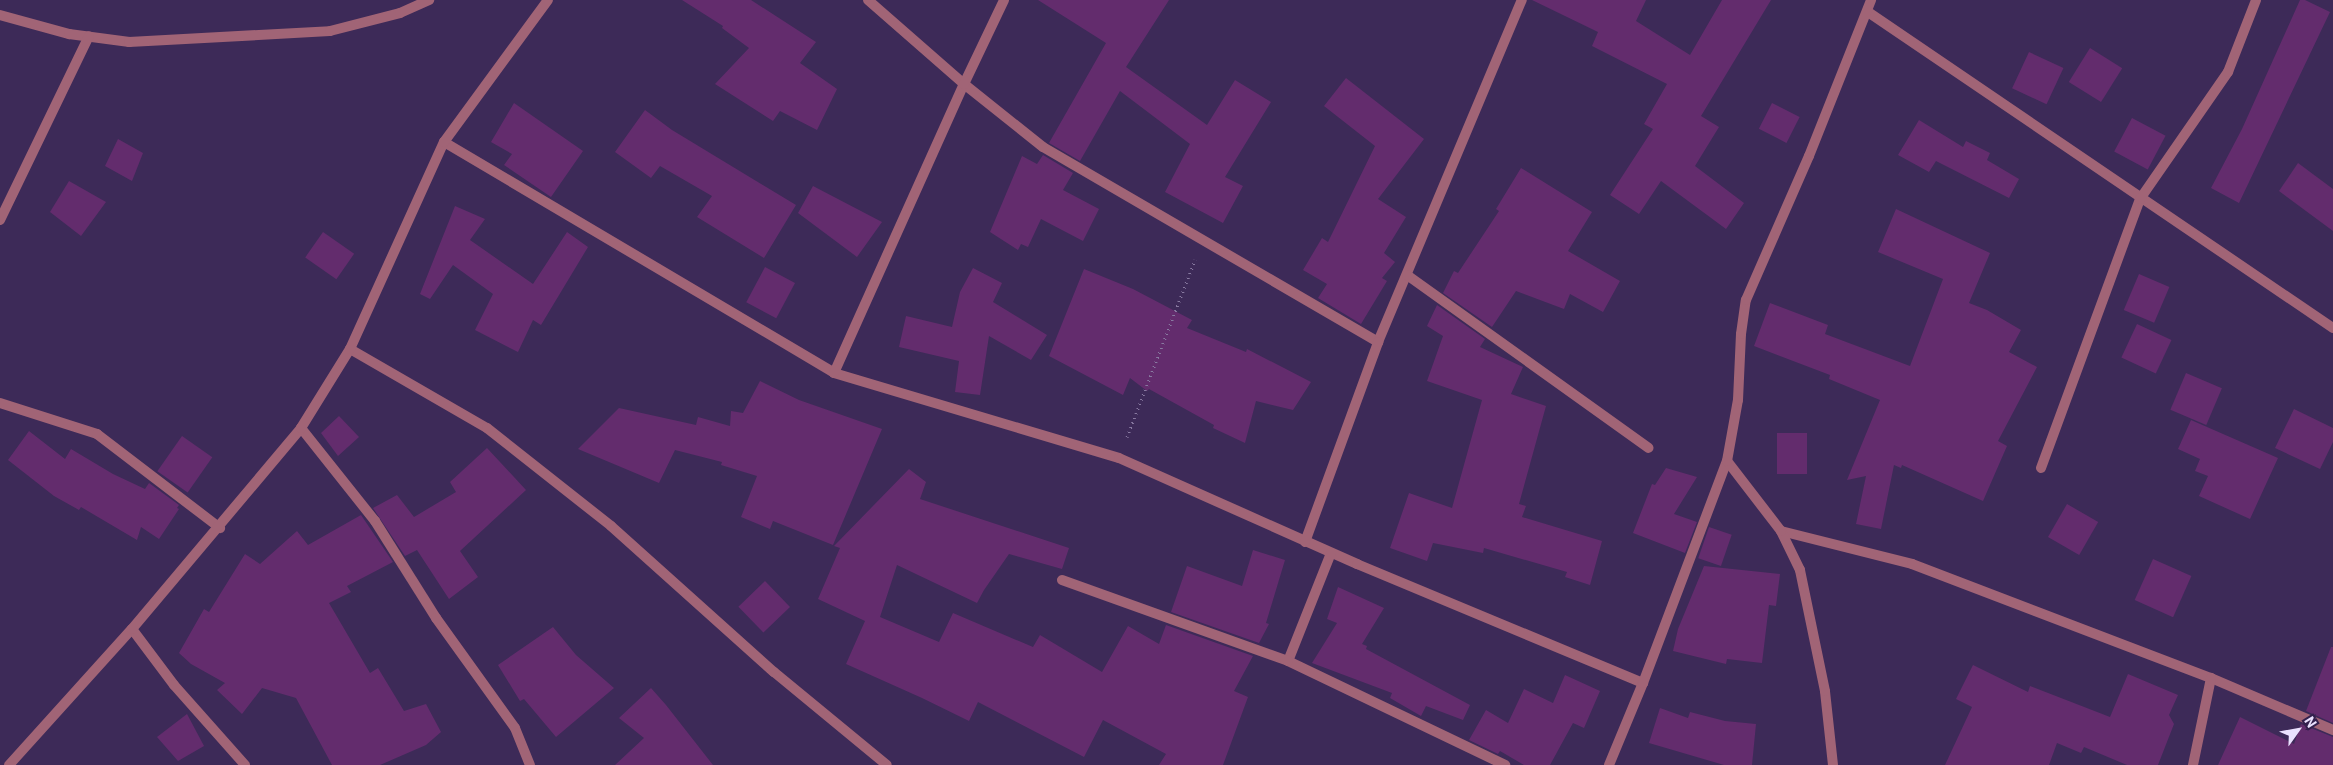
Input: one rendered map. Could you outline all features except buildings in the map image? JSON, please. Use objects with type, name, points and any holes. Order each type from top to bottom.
[{"type":"street","points":[[0,15],[69,34],[128,42],[330,31],[400,13],[429,0]]},
{"type":"street","points":[[9,765],[220,528],[301,428],[350,349],[444,142],[548,0]]},
{"type":"street","points":[[868,0],[964,84],[1043,147],[1378,342]]},
{"type":"street","points":[[834,373],[964,84],[1004,0]]},
{"type":"street","points":[[1305,542],[1378,342],[1522,0]]},
{"type":"street","points":[[1609,765],[1643,683],[1727,462],[1738,400],[1741,334],[1746,300],[1810,156],[1868,12],[1871,0]]},
{"type":"street","points":[[2041,468],[2140,198],[2228,72],[2256,0]]},
{"type":"street","points":[[1868,12],[2333,328]]},
{"type":"street","points":[[0,220],[89,36]]},
{"type":"street","points":[[444,142],[834,373],[1119,458],[1305,542],[1643,683]]},
{"type":"street","points":[[1407,275],[1649,448]]},
{"type":"street","points":[[350,349],[487,428],[611,526],[774,672],[887,765]]},
{"type":"street","points":[[0,403],[97,434],[220,528]]},
{"type":"street","points":[[301,428],[374,521],[436,618],[515,728],[530,765]]},
{"type":"street","points":[[1727,462],[1781,530],[1800,570],[1811,614],[1826,691],[1834,765]]},
{"type":"street","points":[[1781,530],[1912,564],[2211,678],[2333,730]]},
{"type":"street","points":[[1288,661],[1331,553]]},
{"type":"street","points":[[1062,580],[1288,661],[1505,765]]},
{"type":"street","points":[[132,629],[174,686],[245,765]]},
{"type":"street","points":[[2192,765],[2211,678]]},
{"type":"path","points":[[1119,458],[1202,241]]}]
